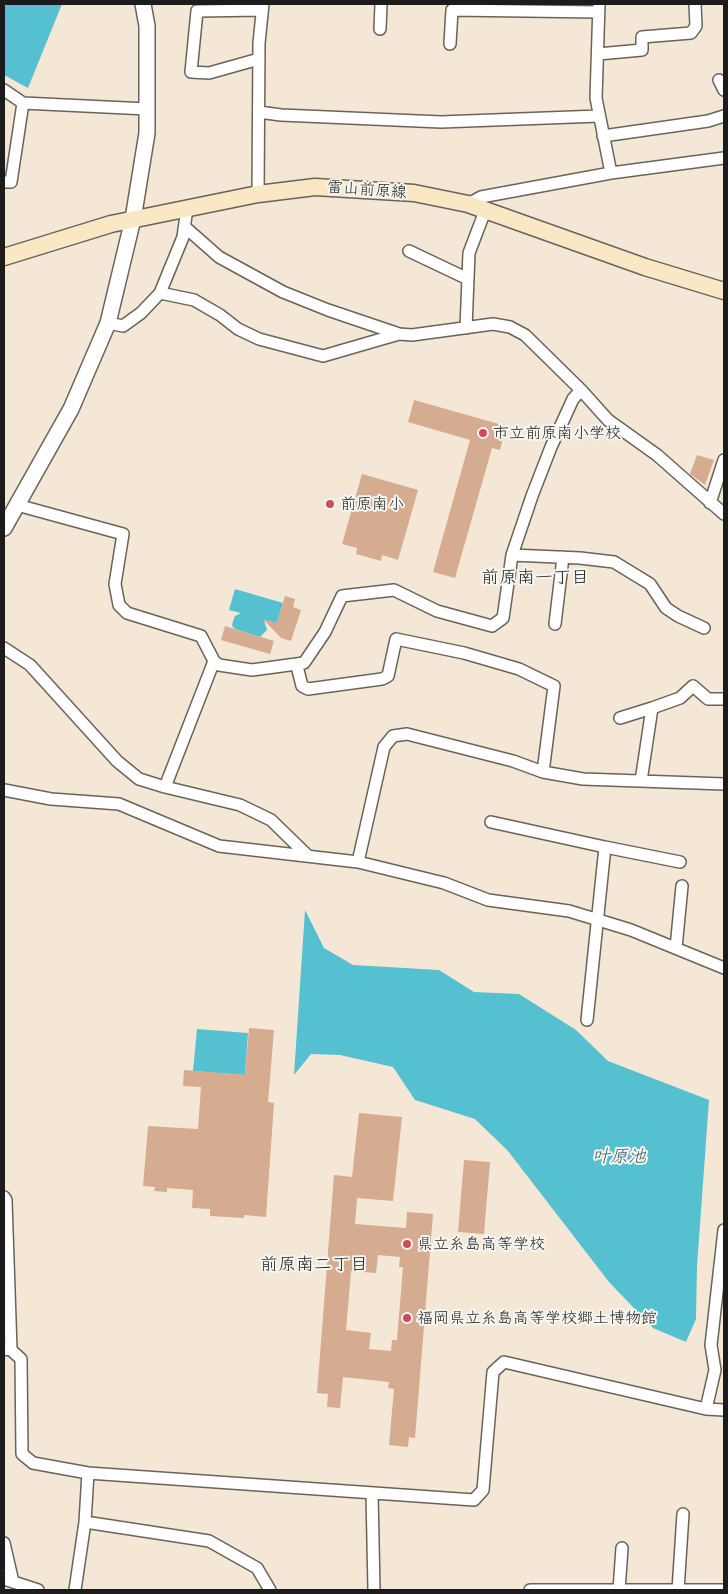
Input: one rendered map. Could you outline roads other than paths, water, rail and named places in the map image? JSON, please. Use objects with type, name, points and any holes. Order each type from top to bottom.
[{"type":"main road","name":"雷山前原線","points":[[4,257],[111,224],[258,194],[315,187],[414,193],[468,204],[646,267],[724,291]]},
{"type":"street","points":[[4,528],[72,409],[108,323],[133,220],[147,133],[147,26],[143,4]]},
{"type":"street","points":[[380,29],[381,4]]},
{"type":"street","points":[[598,54],[642,50],[642,37],[691,33],[696,26],[695,4]]},
{"type":"street","points":[[258,194],[259,59],[263,7],[197,11],[191,72],[209,73],[259,59]]},
{"type":"street","points":[[450,44],[452,10],[599,8],[596,98],[611,173]]},
{"type":"street","points":[[4,90],[23,103],[147,109]]},
{"type":"street","points":[[4,182],[11,182],[23,103]]},
{"type":"street","points":[[259,112],[282,115],[440,122],[599,116]]},
{"type":"street","points":[[603,136],[708,121],[724,116]]},
{"type":"street","points":[[468,204],[481,197],[611,173],[724,158]]},
{"type":"street","points":[[108,323],[123,326],[142,313],[160,293],[183,237],[187,208]]},
{"type":"street","points":[[466,328],[469,253],[485,210]]},
{"type":"street","points":[[185,227],[219,257],[283,292],[328,310],[399,334],[412,335],[493,324],[510,327],[525,335],[581,390],[608,420],[657,455],[724,514]]},
{"type":"street","points":[[409,251],[468,279]]},
{"type":"street","points":[[160,293],[194,300],[220,315],[238,329],[259,339],[323,356],[399,334]]},
{"type":"street","points":[[17,505],[123,534],[115,584],[119,605],[127,613],[201,636],[214,661],[219,665],[252,670],[298,666],[309,658],[325,632],[342,596],[394,590],[437,611],[492,626],[503,618],[512,555],[551,447],[573,399],[581,390]]},
{"type":"street","points":[[710,503],[724,460]]},
{"type":"street","points":[[512,555],[614,562],[650,584],[666,608],[704,628]]},
{"type":"street","points":[[555,624],[563,557]]},
{"type":"street","points":[[298,666],[302,686],[308,689],[382,679],[388,676],[396,639],[464,652],[519,669],[554,686],[543,772]]},
{"type":"street","points":[[4,648],[30,665],[117,761],[139,778],[165,787],[240,805],[271,820],[308,856]]},
{"type":"street","points":[[165,787],[214,661]]},
{"type":"street","points":[[620,718],[680,698],[693,686],[708,699],[724,699]]},
{"type":"street","points":[[641,781],[652,708]]},
{"type":"street","points":[[358,862],[384,747],[392,736],[407,734],[513,761],[543,772],[583,780],[724,784]]},
{"type":"street","points":[[4,790],[51,799],[118,804],[219,846],[358,862],[444,883],[488,900],[569,912],[631,930],[724,968]]},
{"type":"street","points":[[491,822],[680,862]]},
{"type":"street","points":[[587,1020],[605,847]]},
{"type":"street","points":[[676,948],[682,886]]},
{"type":"street","points":[[4,1197],[6,1200],[7,1350],[21,1360],[22,1454],[33,1463],[88,1473],[474,1500],[483,1490],[493,1372],[504,1362],[706,1409],[724,1410]]},
{"type":"street","points":[[706,1409],[715,1370],[711,1345],[724,1230]]},
{"type":"street","points":[[75,1590],[85,1522],[88,1473]]},
{"type":"street","points":[[372,1493],[374,1590]]},
{"type":"street","points":[[678,1590],[683,1514]]},
{"type":"street","points":[[85,1522],[209,1541],[257,1568],[270,1590]]},
{"type":"street","points":[[4,1543],[13,1584],[38,1590]]},
{"type":"street","points":[[620,1590],[622,1548]]},
{"type":"street","points":[[533,1590],[724,1590]]},
{"type":"water","points":[[4,4],[62,4],[28,88],[4,75]]},
{"type":"water","points":[[235,589],[283,603],[277,623],[264,620],[267,630],[260,637],[235,629],[232,626],[235,616],[241,613],[229,610]]},
{"type":"water","name":"叶原池","points":[[305,910],[324,948],[353,965],[439,970],[474,992],[519,994],[576,1030],[608,1061],[709,1100],[697,1266],[696,1319],[686,1342],[653,1328],[609,1282],[508,1151],[475,1119],[415,1100],[393,1067],[340,1055],[311,1054],[294,1075]]},
{"type":"water","points":[[197,1029],[248,1033],[245,1075],[193,1071]]},
{"type":"place","name":"市立前原南小学校","points":[[483,433]]},
{"type":"place","name":"前原南小","points":[[330,504]]},
{"type":"place","name":"県立糸島高等学校","points":[[407,1244]]},
{"type":"place","name":"福岡県立糸島高等学校郷土博物館","points":[[407,1318]]},
{"type":"district","name":"前原南一丁目","points":[[535,578]]},
{"type":"district","name":"前原南二丁目","points":[[314,1265]]}]
